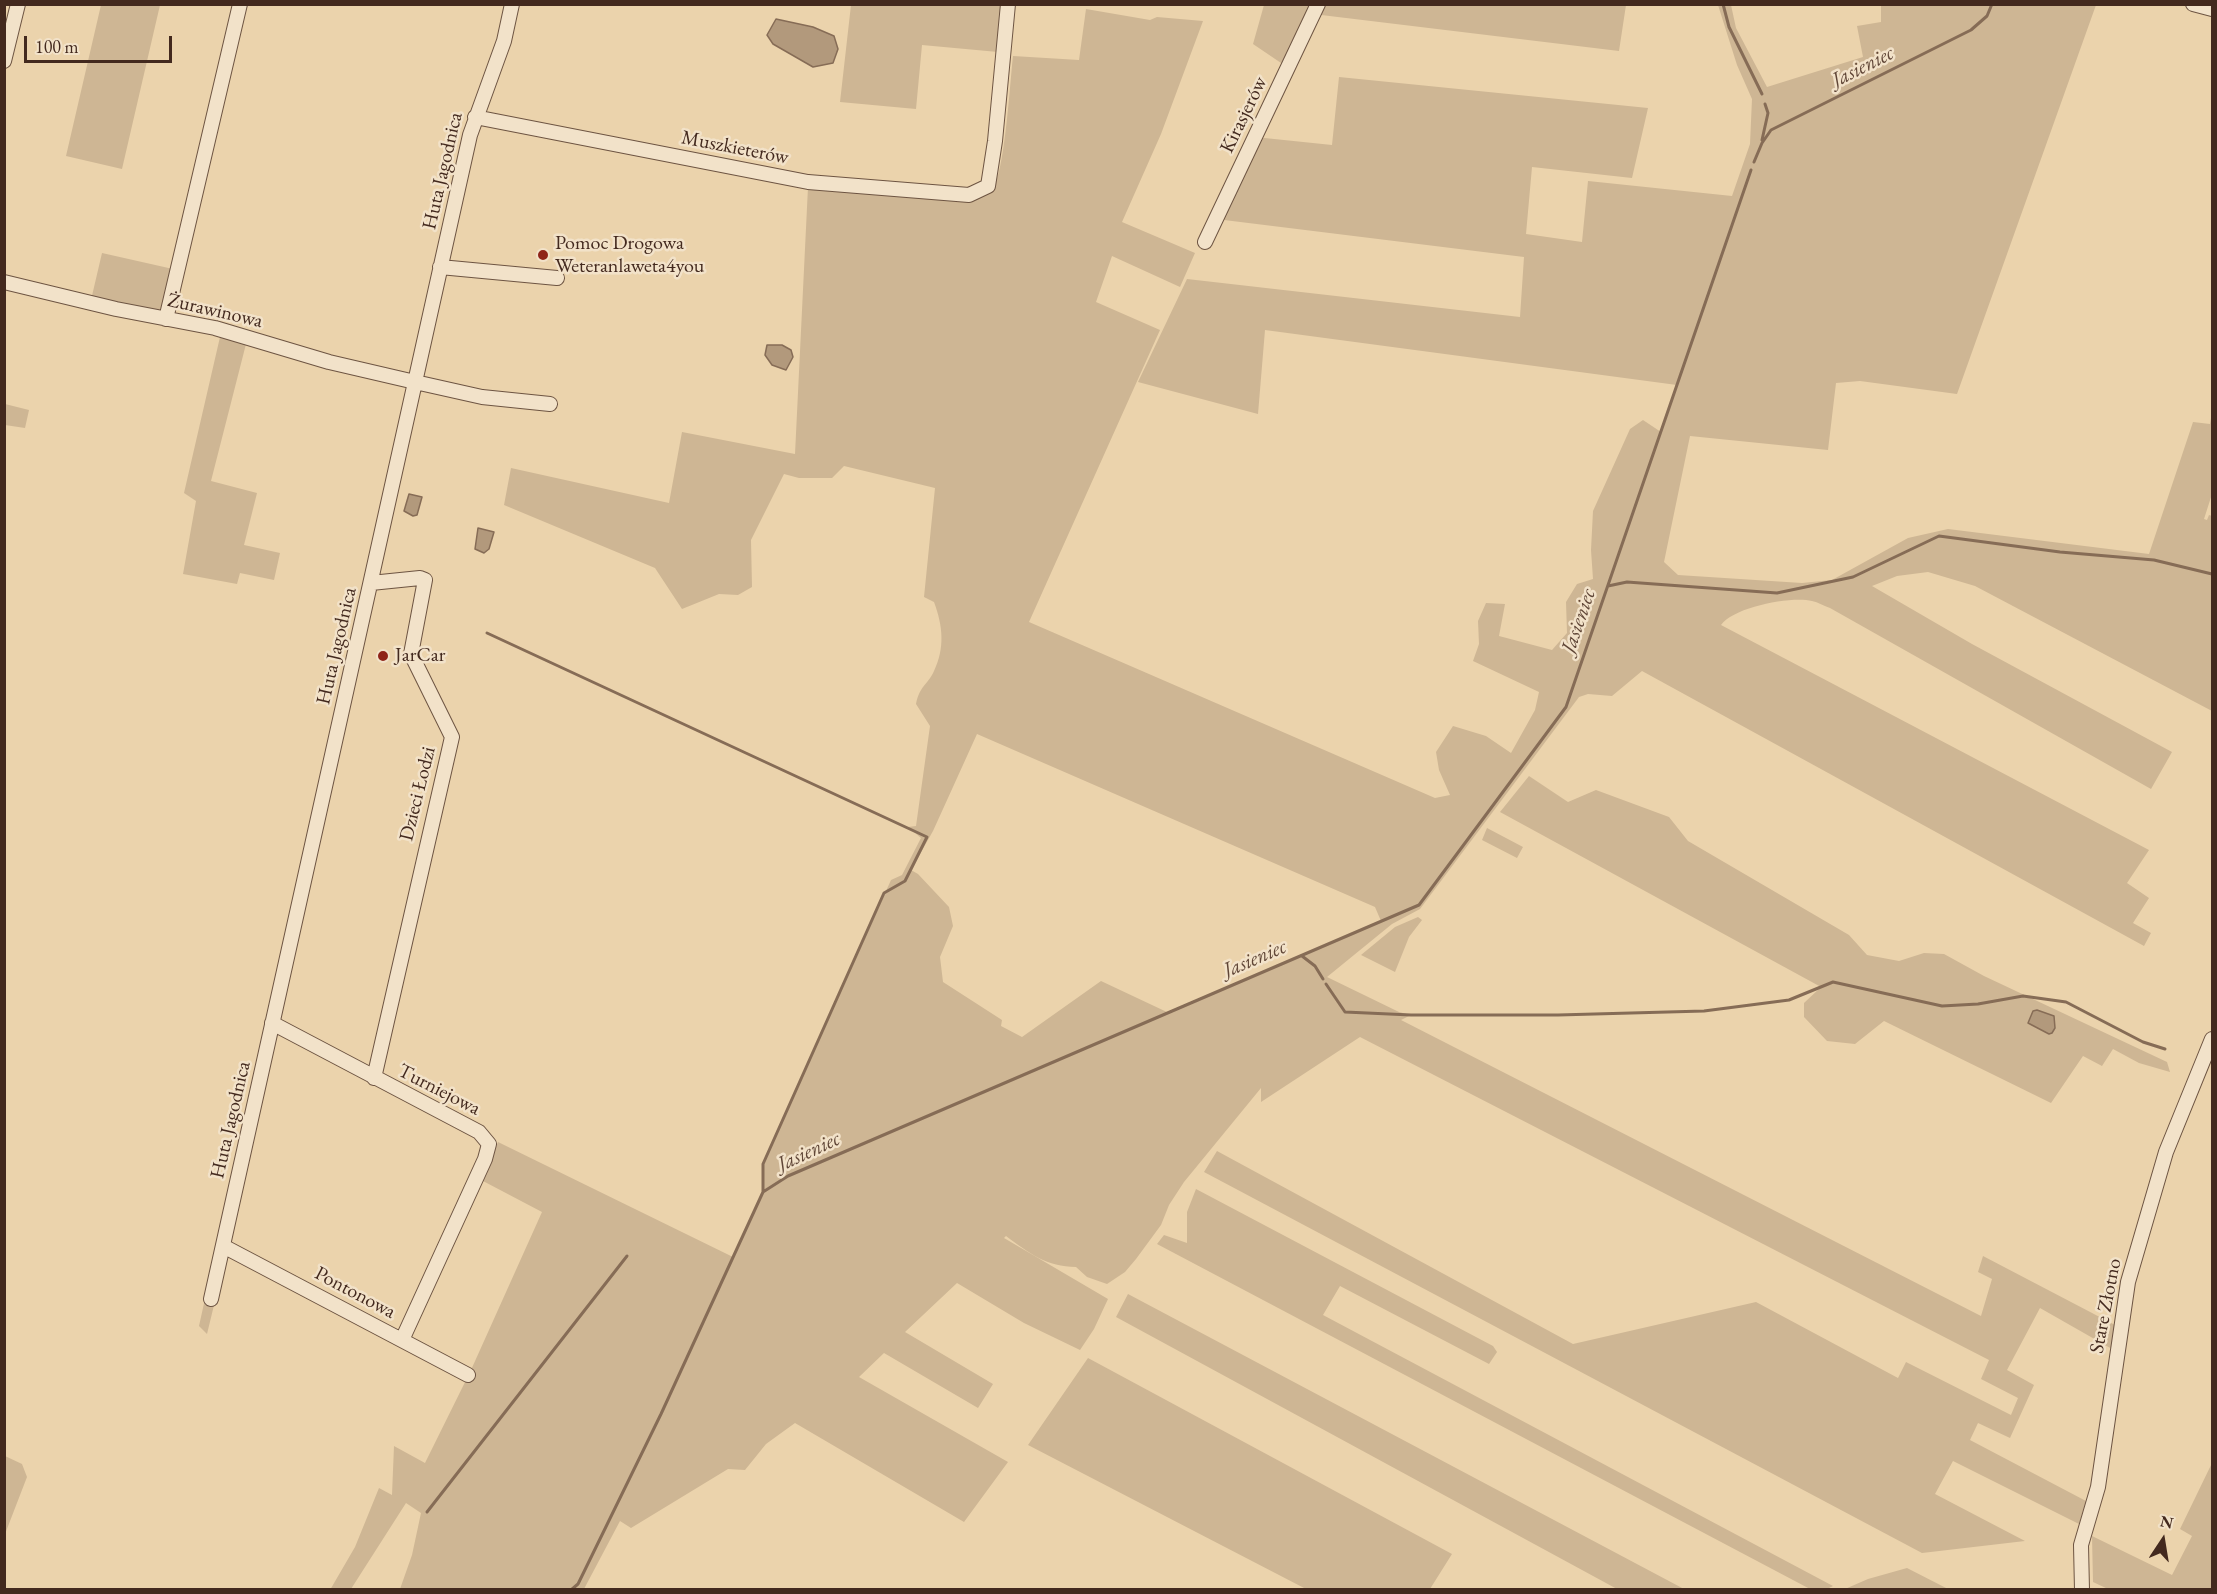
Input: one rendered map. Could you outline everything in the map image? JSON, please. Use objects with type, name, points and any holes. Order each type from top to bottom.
[{"type":"street","points":[[4,61],[18,4]]},
{"type":"street","points":[[166,319],[240,4]]},
{"type":"street","name":"Huta Jagodnica","points":[[211,1299],[440,267],[475,117],[504,41],[512,4]]},
{"type":"street","name":"Muszkieterów","points":[[475,117],[808,182],[969,195],[988,186],[995,141],[1008,4]]},
{"type":"street","name":"Kirasjerów","points":[[1205,242],[1318,4]]},
{"type":"street","points":[[2193,4],[2212,9]]},
{"type":"street","points":[[440,267],[557,278]]},
{"type":"street","name":"Żurawinowa","points":[[4,282],[215,328],[329,362],[482,397],[550,404]]},
{"type":"street","name":"Dzieci Łodzi","points":[[371,582],[420,578],[425,580],[411,654],[452,737],[374,1078]]},
{"type":"street","name":"Turniejowa","points":[[272,1023],[479,1132],[489,1144],[485,1159],[402,1340]]},
{"type":"street","name":"Stare Złotno","points":[[2082,1590],[2081,1545],[2098,1487],[2128,1282],[2166,1152],[2212,1039]]},
{"type":"street","name":"Pontonowa","points":[[223,1246],[468,1375]]},
{"type":"shaded area","points":[[1318,4],[1626,5],[1619,51],[1313,14]]},
{"type":"shaded area","points":[[101,5],[160,5],[122,169],[66,156]]},
{"type":"shaded area","points":[[851,5],[1003,5],[998,52],[922,45],[916,109],[840,102]]},
{"type":"shaded area","points":[[1264,5],[1312,5],[1284,65],[1253,44]]},
{"type":"shaded area","points":[[1718,5],[1731,5],[1736,28],[1767,87],[1863,57],[1857,26],[1881,22],[1881,5],[2096,5],[1957,394],[1860,381],[1836,383],[1828,450],[1690,436],[1664,562],[1678,575],[1802,583],[1832,580],[1908,538],[1948,529],[2149,554],[2193,422],[2210,424],[2212,412],[2212,494],[2204,519],[2207,520],[2209,515],[2212,516],[2212,711],[1975,586],[1928,572],[1897,576],[1872,586],[1972,644],[2172,752],[2151,789],[1816,602],[1791,600],[1764,604],[1738,613],[1721,625],[2149,850],[2127,883],[2149,898],[2133,923],[2151,933],[2144,946],[1642,671],[1612,696],[1588,694],[1579,697],[1420,909],[1392,924],[1327,977],[1399,1012],[1411,1015],[1401,1020],[1981,1316],[1992,1279],[1978,1272],[1983,1256],[2115,1325],[2112,1349],[2040,1308],[2007,1370],[2034,1385],[2010,1438],[1978,1423],[1970,1440],[2086,1501],[2079,1524],[1953,1461],[1935,1494],[2025,1541],[1922,1553],[1204,1172],[1217,1151],[1573,1344],[1756,1302],[1898,1378],[1906,1362],[2011,1415],[2018,1398],[1981,1379],[1989,1360],[1360,1037],[1261,1102],[1261,1088],[1184,1182],[1169,1205],[1161,1225],[1136,1259],[1125,1272],[1107,1284],[1087,1277],[1076,1267],[1047,1262],[1006,1236],[1004,1238],[1108,1299],[1094,1329],[1080,1350],[1024,1323],[957,1283],[905,1332],[993,1384],[978,1408],[884,1353],[859,1377],[1008,1462],[964,1522],[795,1423],[766,1444],[745,1470],[728,1469],[631,1528],[620,1521],[584,1589],[400,1589],[412,1555],[421,1513],[406,1503],[351,1589],[330,1590],[355,1547],[379,1488],[392,1495],[394,1446],[425,1463],[471,1370],[542,1212],[483,1181],[498,1142],[733,1257],[763,1192],[763,1164],[891,880],[902,875],[921,838],[908,827],[916,826],[930,726],[916,704],[938,662],[942,637],[934,602],[924,597],[935,488],[844,466],[832,478],[799,478],[784,474],[751,540],[752,587],[738,595],[719,594],[682,609],[655,568],[504,505],[511,468],[669,503],[682,432],[795,454],[808,187],[936,198],[982,194],[993,188],[1001,164],[1013,56],[1079,60],[1086,9],[1150,20],[1157,17],[1203,21],[1161,134],[1122,222],[1195,253],[1180,287],[1112,256],[1096,302],[1160,330],[1029,622],[1435,798],[1450,795],[1439,770],[1436,752],[1453,726],[1486,736],[1511,753],[1535,710],[1539,692],[1473,661],[1479,644],[1478,621],[1486,603],[1505,604],[1499,636],[1552,650],[1567,633],[1566,602],[1577,584],[1593,579],[1591,550],[1593,511],[1630,429],[1643,420],[1661,432],[1677,385],[1265,330],[1258,414],[1138,382],[1187,279],[1520,317],[1524,257],[1216,219],[1255,137],[1332,145],[1339,77],[1648,108],[1632,178],[1532,167],[1526,234],[1582,242],[1588,181],[1732,196],[1750,144],[1752,99],[1737,65]],"holes":[[[977,734],[1375,907],[1381,921],[1169,1013],[1101,981],[1022,1037],[1001,1026],[1002,1020],[943,982],[940,957],[953,926],[949,907],[918,874],[911,870],[933,831]]]},
{"type":"shaded area","points":[[776,19],[813,27],[834,36],[838,49],[833,63],[813,67],[773,44],[767,35]]},
{"type":"shaded area","points":[[102,253],[173,269],[165,305],[155,313],[91,300]]},
{"type":"shaded area","points":[[220,337],[246,344],[211,481],[257,493],[244,545],[280,553],[274,580],[240,573],[237,584],[183,574],[196,501],[184,493]]},
{"type":"shaded area","points":[[767,345],[782,345],[791,350],[793,357],[786,370],[772,365],[765,355]]},
{"type":"shaded area","points":[[5,404],[29,410],[25,428],[5,425]]},
{"type":"shaded area","points":[[409,494],[422,497],[417,515],[413,516],[404,511]]},
{"type":"shaded area","points":[[478,528],[494,532],[489,549],[484,553],[475,549]]},
{"type":"shaded area","points":[[1529,776],[1568,802],[1596,790],[1669,817],[1688,841],[1849,935],[1867,955],[1899,961],[1924,953],[1944,954],[1984,976],[2167,1062],[2170,1072],[2139,1063],[2113,1049],[2102,1066],[2083,1056],[2051,1103],[1884,1021],[1855,1044],[1827,1041],[1804,1017],[1804,1003],[1821,987],[1500,812]]},
{"type":"shaded area","points":[[1487,828],[1523,847],[1517,858],[1482,840]]},
{"type":"shaded area","points":[[1418,917],[1422,920],[1409,937],[1395,972],[1361,955],[1395,927]]},
{"type":"shaded area","points":[[2037,1010],[2054,1016],[2055,1028],[2052,1033],[2049,1034],[2028,1023],[2033,1011]]},
{"type":"shaded area","points":[[1196,1189],[1493,1346],[1497,1352],[1489,1364],[1340,1286],[1323,1315],[1833,1586],[1827,1589],[1810,1589],[1157,1244],[1164,1235],[1187,1243],[1187,1212]]},
{"type":"shaded area","points":[[1128,1294],[1684,1589],[1617,1589],[1116,1317]]},
{"type":"shaded area","points":[[205,1299],[215,1301],[207,1334],[199,1326]]},
{"type":"shaded area","points":[[1088,1358],[1452,1554],[1430,1589],[1306,1589],[1028,1445]]},
{"type":"shaded area","points":[[5,1456],[22,1464],[27,1477],[5,1534]]},
{"type":"shaded area","points":[[2212,1463],[2212,1589],[2108,1589],[2093,1582],[2092,1536],[2172,1575],[2192,1536],[2180,1529]]},
{"type":"shaded area","points":[[1907,1568],[1948,1589],[1845,1589],[1868,1579]]},
{"type":"waterway","points":[[1723,4],[1729,27],[1762,94]]},
{"type":"waterway","name":"Jasieniec","points":[[1754,162],[1762,143],[1771,130],[1971,30],[1987,16],[1992,4]]},
{"type":"waterway","points":[[1762,140],[1768,113],[1765,104]]},
{"type":"waterway","name":"Jasieniec","points":[[571,1590],[578,1584],[661,1414],[763,1192],[788,1176],[1419,905],[1566,707],[1751,170]]},
{"type":"waterway","points":[[1608,586],[1627,582],[1777,593],[1853,577],[1939,536],[2060,552],[2154,560],[2212,574]]},
{"type":"waterway","points":[[487,633],[927,837],[905,881],[884,893],[763,1164],[763,1192]]},
{"type":"waterway","points":[[1302,956],[1315,966],[1323,979]]},
{"type":"waterway","points":[[1326,984],[1345,1012],[1411,1015],[1558,1015],[1704,1011],[1789,1000],[1833,982],[1942,1006],[1978,1004],[2023,996],[2066,1002],[2143,1042],[2165,1049]]},
{"type":"waterway","points":[[427,1512],[627,1256]]},
{"type":"place","name":"Pomoc Drogowa Weteranlaweta4you","points":[[543,255]]},
{"type":"place","name":"JarCar","points":[[383,656]]}]
